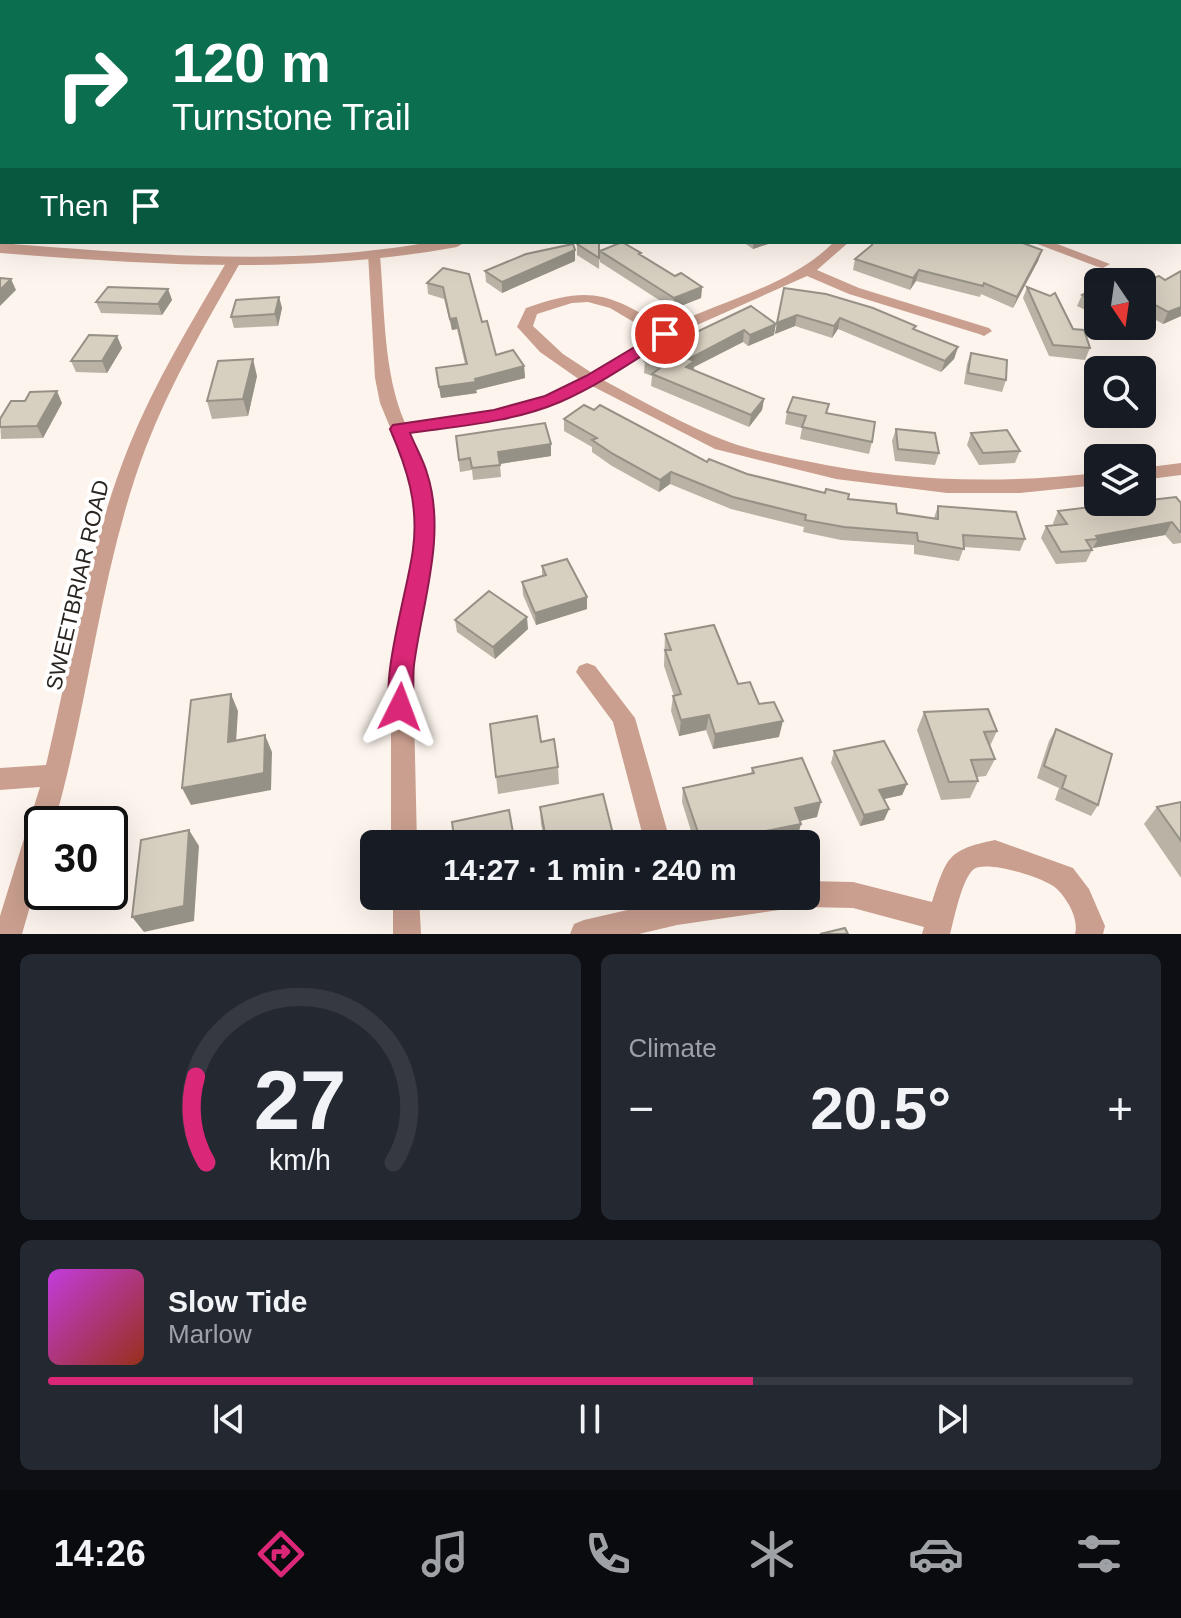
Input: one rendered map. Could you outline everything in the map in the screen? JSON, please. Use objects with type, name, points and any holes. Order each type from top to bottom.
[{"type":"street","points":[[0,248],[233,263],[319,262],[445,244]]},
{"type":"street","points":[[399,429],[495,415],[551,399],[592,380],[665,334],[807,271],[840,244]]},
{"type":"street","points":[[1045,244],[1103,264]]},
{"type":"street","points":[[373,256],[383,378],[399,429],[418,473],[424,507],[424,548],[402,668],[404,830]]},
{"type":"street","name":"SWEETBRIAR ROAD","points":[[8,934],[56,775],[107,546],[137,448],[170,374],[233,263]]},
{"type":"street","points":[[807,271],[854,291],[984,331]]},
{"type":"street","points":[[665,334],[610,300],[589,295],[568,297],[531,311],[525,327],[536,340],[592,380],[668,422],[723,446],[846,476],[921,488],[1036,487],[1084,481]]},
{"type":"street","points":[[1156,472],[1181,469]]},
{"type":"street","points":[[587,672],[623,718],[654,830]]},
{"type":"street","points":[[0,779],[56,775]]},
{"type":"street","points":[[820,894],[853,895],[939,926],[955,873],[967,858],[995,852],[1064,877],[1080,898],[1091,926],[1089,934]]},
{"type":"street","points":[[406,910],[407,934]]},
{"type":"street","points":[[584,934],[654,910]]},
{"type":"building","points":[[573,244],[575,250],[502,282],[485,271],[526,254]]},
{"type":"building","points":[[577,244],[599,244],[599,258]]},
{"type":"building","points":[[625,244],[675,276],[681,273],[702,287],[674,298],[600,251]]},
{"type":"building","points":[[1026,244],[1042,250],[1017,297],[984,283],[983,286],[919,270],[913,278],[855,259],[872,245]]},
{"type":"building","points":[[443,268],[469,274],[482,322],[487,321],[496,355],[513,350],[524,366],[475,379],[476,382],[439,387],[436,368],[467,364],[456,318],[450,319],[443,287],[427,283]]},
{"type":"building","points":[[1181,271],[1181,307],[1168,312],[1156,306],[1156,277],[1165,280]]},
{"type":"building","points":[[0,278],[11,279],[0,290]]},
{"type":"building","points":[[108,287],[168,289],[158,304],[96,302]]},
{"type":"building","points":[[1027,287],[1050,296],[1055,293],[1073,329],[1084,330],[1084,340],[1087,340],[1090,348],[1053,345]]},
{"type":"building","points":[[784,288],[826,294],[873,308],[916,326],[913,329],[958,347],[945,361],[840,318],[834,326],[797,315],[777,323]]},
{"type":"building","points":[[279,297],[275,314],[231,317],[236,300]]},
{"type":"building","points":[[751,306],[776,324],[750,335],[744,330],[689,359],[694,361],[686,367],[764,399],[751,415],[652,374],[660,368],[645,361],[665,347]]},
{"type":"building","points":[[89,335],[117,336],[102,361],[71,361]]},
{"type":"building","points":[[971,353],[1007,360],[1006,380],[968,373]]},
{"type":"building","points":[[253,359],[243,399],[207,401],[218,361]]},
{"type":"building","points":[[57,391],[37,426],[0,427],[0,419],[11,401],[25,401],[30,392]]},
{"type":"building","points":[[793,397],[829,404],[826,413],[875,422],[872,442],[802,427],[806,416],[787,412]]},
{"type":"building","points":[[584,405],[594,410],[600,405],[707,462],[709,459],[747,474],[825,493],[826,489],[849,494],[848,499],[896,504],[897,513],[938,519],[938,506],[1016,512],[1025,539],[963,535],[964,549],[918,541],[917,533],[844,527],[805,520],[806,515],[733,497],[671,472],[660,480],[613,454],[592,440],[597,438],[564,419]]},
{"type":"building","points":[[545,423],[551,444],[498,452],[500,465],[472,468],[470,458],[459,460],[456,436]]},
{"type":"building","points":[[896,429],[935,433],[939,453],[898,449]]},
{"type":"building","points":[[1007,430],[1020,451],[983,453],[971,433]]},
{"type":"building","points":[[1176,497],[1181,503],[1181,532],[1172,522],[1096,536],[1098,539],[1086,540],[1092,550],[1061,552],[1046,526],[1067,524],[1058,511],[1084,508],[1084,516],[1156,516],[1156,499]]},
{"type":"building","points":[[567,559],[587,597],[535,613],[522,582],[546,575],[542,566]]},
{"type":"building","points":[[489,591],[527,617],[493,647],[455,620]]},
{"type":"building","points":[[714,625],[738,684],[750,682],[759,704],[774,702],[783,721],[715,734],[709,715],[681,720],[673,696],[681,694],[665,650],[671,650],[665,634]]},
{"type":"building","points":[[231,694],[228,742],[265,735],[264,773],[182,788],[191,700]]},
{"type":"building","points":[[988,709],[997,731],[984,732],[995,759],[971,760],[978,781],[949,782],[924,712]]},
{"type":"building","points":[[537,716],[541,742],[554,739],[558,767],[496,777],[490,724]]},
{"type":"building","points":[[1056,729],[1112,754],[1098,805],[1062,788],[1066,776],[1044,766]]},
{"type":"building","points":[[884,741],[907,784],[879,790],[889,809],[864,815],[834,751]]},
{"type":"building","points":[[802,758],[821,802],[795,808],[801,824],[771,830],[697,830],[683,788],[754,773],[752,768]]},
{"type":"building","points":[[603,794],[612,830],[544,830],[540,807]]},
{"type":"building","points":[[1181,802],[1181,841],[1157,807]]},
{"type":"building","points":[[509,810],[513,830],[453,830],[452,822]]},
{"type":"building","points":[[189,830],[184,906],[132,917],[141,840]]},
{"type":"building","points":[[845,928],[848,934],[820,934]]},
{"type":"route","points":[[400,707],[402,668],[424,548],[424,507],[418,473],[399,429],[495,415],[551,399],[592,380],[665,334]]}]
